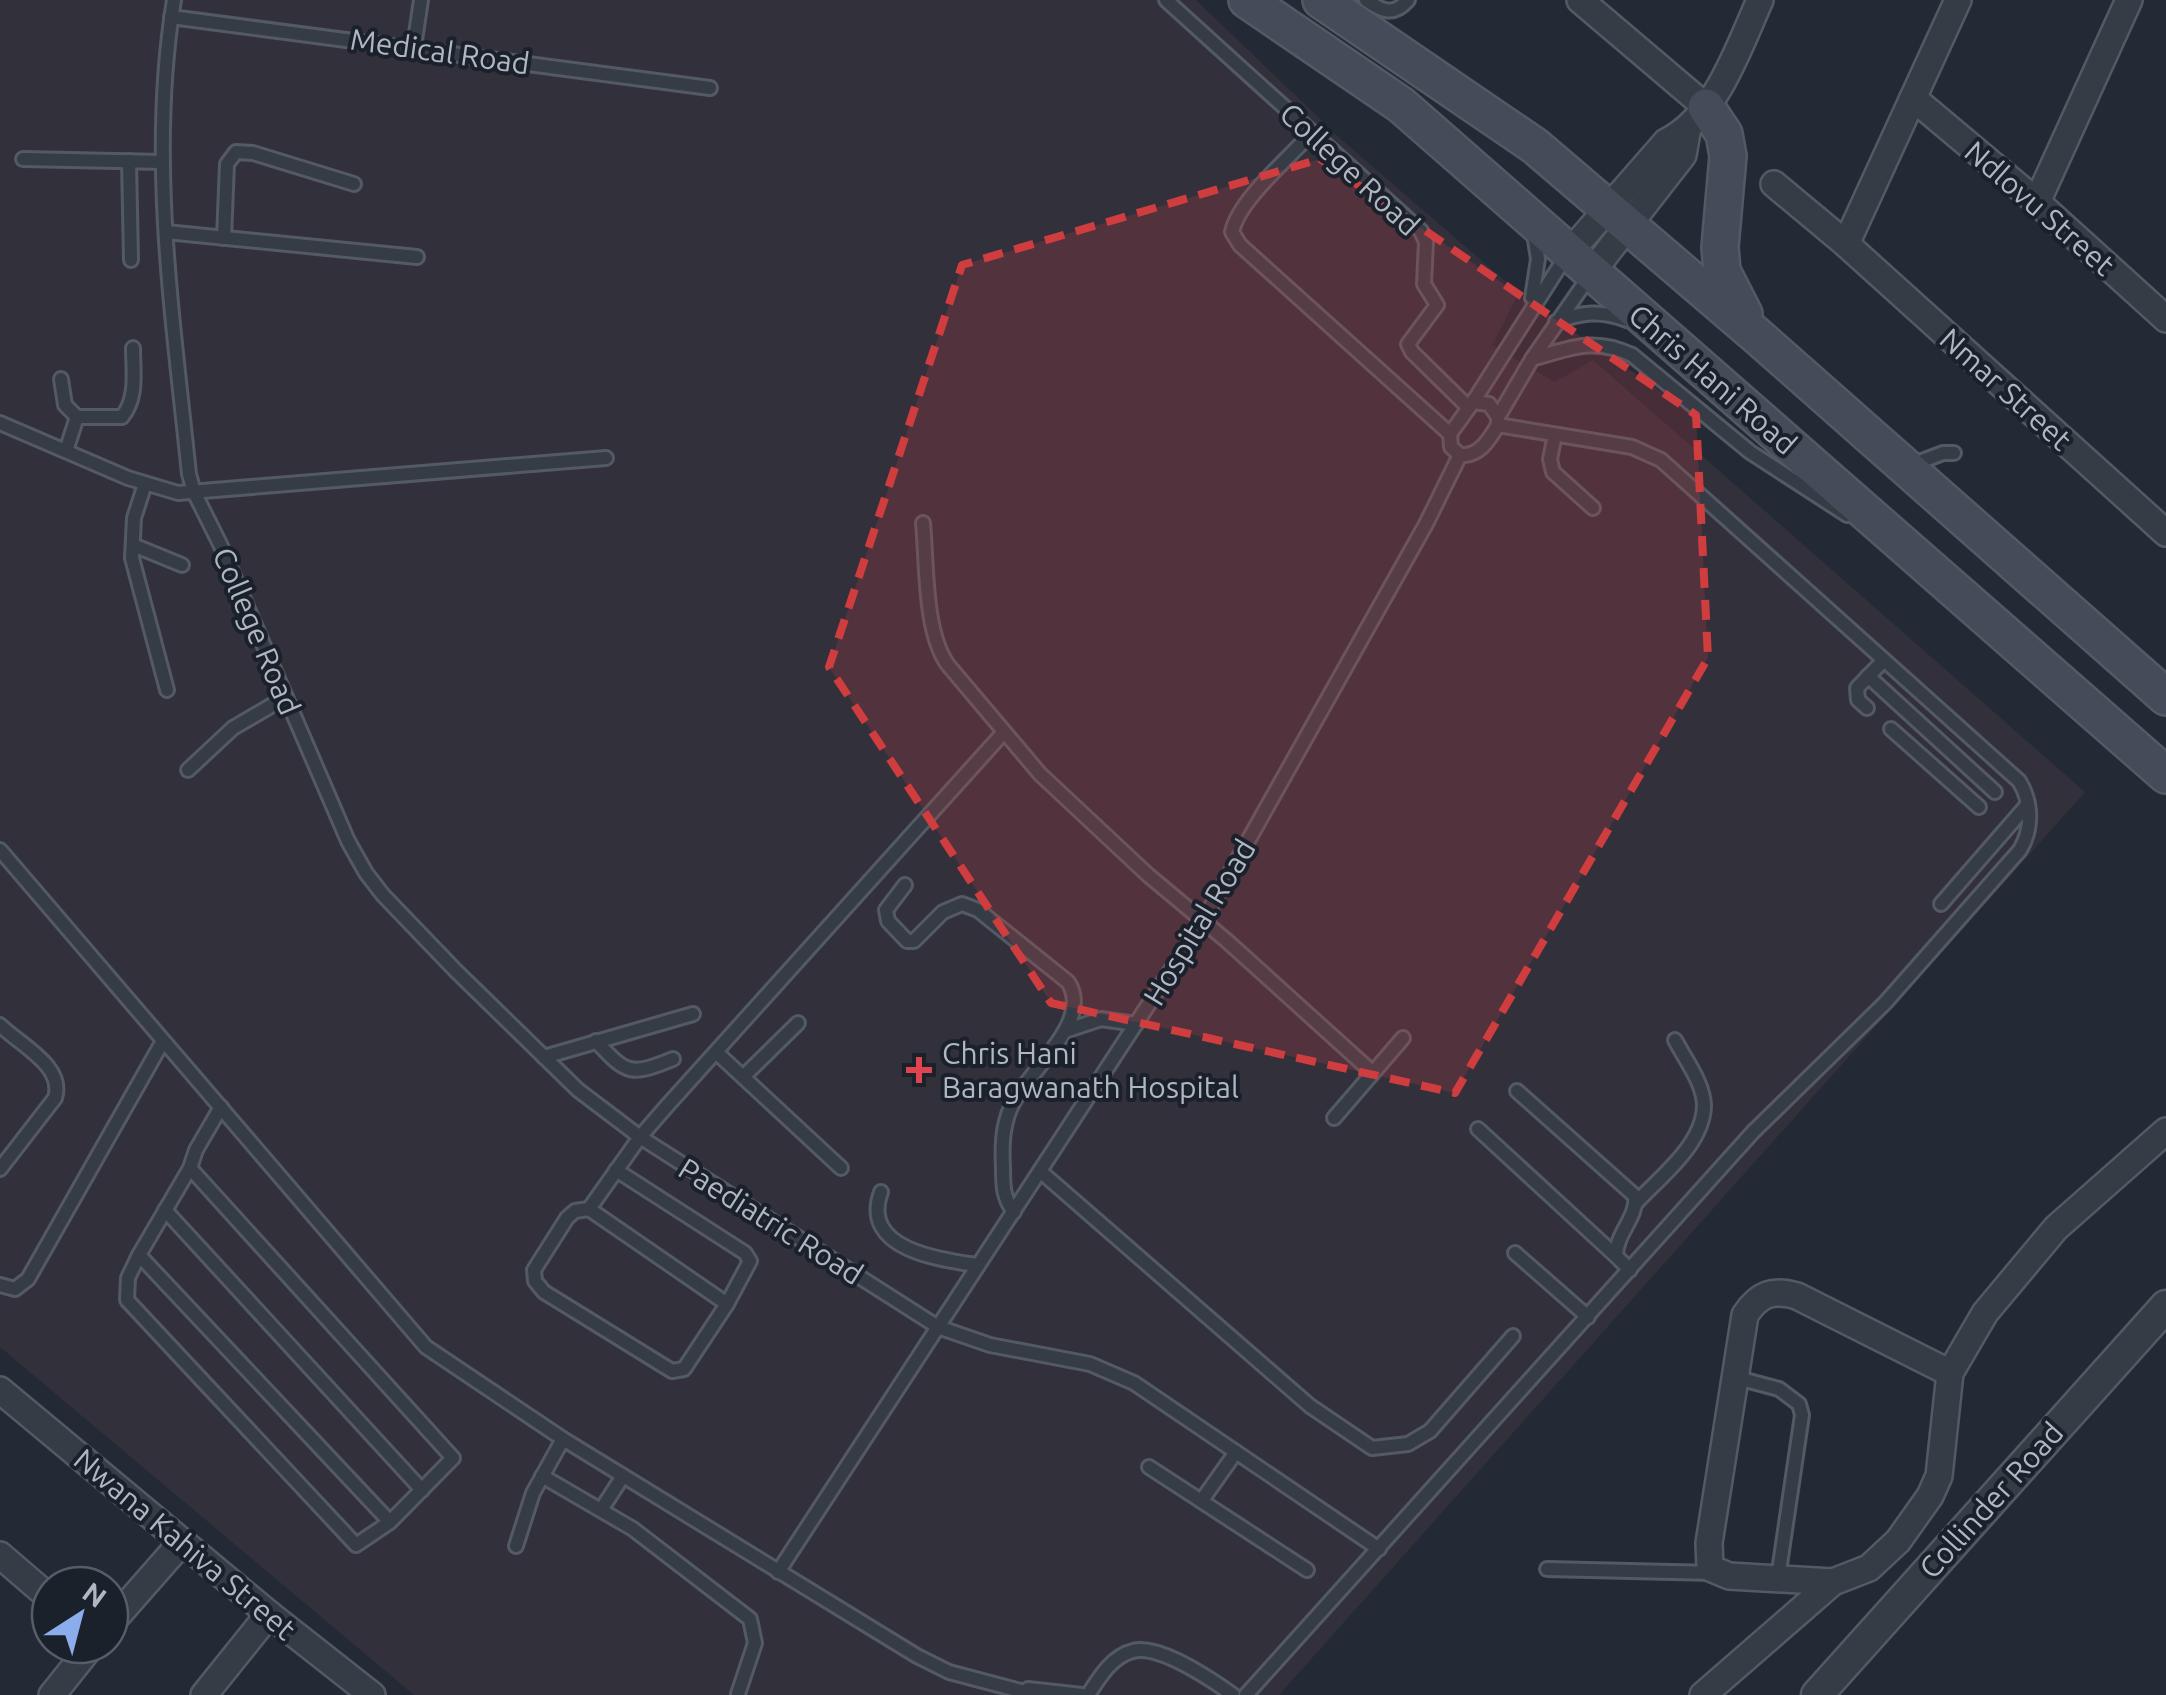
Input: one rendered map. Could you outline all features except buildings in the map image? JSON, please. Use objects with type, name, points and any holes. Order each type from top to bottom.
[{"type":"main road","name":"Chris Hani Road","points":[[1246,0],[1401,106],[2166,775]]},
{"type":"main road","name":"Chris Hani Road","points":[[1322,0],[1536,146],[2166,698]]},
{"type":"main road","points":[[1696,120],[1724,134],[1728,156],[1720,247],[1722,272],[1756,335]]},
{"type":"street","points":[[1580,0],[1696,120]]},
{"type":"street","points":[[1580,262],[1618,217],[1666,142],[1696,120],[1738,49],[1760,0]]},
{"type":"street","points":[[1846,244],[1958,0]]},
{"type":"street","points":[[2037,202],[2130,0]]},
{"type":"street","name":"Ndlovu Street","points":[[1913,98],[2037,202],[2166,319]]},
{"type":"street","name":"Nmar Street","points":[[1774,184],[1846,244],[2166,533]]},
{"type":"street","points":[[1704,1695],[1834,1582],[1868,1568],[1898,1540],[1930,1496],[1939,1476],[1950,1372],[1956,1358],[1996,1298],[2056,1228],[2166,1130]]},
{"type":"street","points":[[1834,1582],[1714,1573],[1708,1562],[1745,1316],[1755,1300],[1780,1291],[1950,1372]]},
{"type":"street","name":"Collinder Road","points":[[1816,1695],[2166,1306]]},
{"type":"street","name":"Nwana Kahiva Street","points":[[0,1390],[364,1693]]},
{"type":"street","points":[[130,1601],[182,1542]]},
{"type":"street","points":[[0,1555],[30,1581]]},
{"type":"street","points":[[204,1695],[268,1614]]},
{"type":"street","points":[[52,1695],[76,1665]]},
{"type":"lane","name":"College Road","points":[[174,0],[162,102],[163,162],[188,474],[194,492],[348,841],[366,873],[456,971],[544,1057],[599,1108],[640,1137]]},
{"type":"lane","points":[[414,47],[421,0]]},
{"type":"lane","name":"College Road","points":[[1166,0],[1424,235],[1424,284],[1438,305],[1408,344],[1412,352],[1471,404]]},
{"type":"lane","points":[[1366,0],[1391,12],[1408,0]]},
{"type":"lane","name":"Medical Road","points":[[171,17],[710,88]]},
{"type":"lane","points":[[1312,132],[1238,215],[1232,232],[1240,245],[1450,434]]},
{"type":"lane","points":[[224,238],[227,164],[236,152],[254,153],[354,184]]},
{"type":"lane","points":[[23,160],[163,162]]},
{"type":"lane","points":[[130,162],[131,260]]},
{"type":"lane","points":[[1528,215],[1538,258],[1528,315]]},
{"type":"lane","points":[[166,232],[418,257]]},
{"type":"lane","points":[[1580,262],[1556,322],[1480,450],[1460,455],[1450,447],[1450,434],[1528,315],[1580,262]]},
{"type":"lane","points":[[1556,322],[1585,313],[1613,315],[1677,347]]},
{"type":"lane","points":[[1532,359],[1594,344],[1612,346],[1632,355],[1750,452],[1921,562]]},
{"type":"lane","points":[[61,379],[64,404],[77,417],[122,417],[134,398],[133,348]]},
{"type":"lane","points":[[1246,1695],[1753,1132],[1884,1003],[2020,850],[2029,825],[2028,804],[2018,781],[1661,460],[1632,447],[1498,421],[1489,404],[1471,404]]},
{"type":"lane","points":[[66,451],[77,417]]},
{"type":"lane","points":[[0,423],[145,484],[178,493],[606,458]]},
{"type":"lane","points":[[1555,435],[1550,459],[1553,472],[1592,508]]},
{"type":"lane","points":[[1906,468],[1943,453],[1954,453]]},
{"type":"lane","name":"Hospital Road","points":[[778,1572],[1203,921],[1417,540],[1460,455]]},
{"type":"lane","points":[[145,484],[134,518],[132,558],[167,690]]},
{"type":"lane","points":[[923,523],[933,624],[941,655],[1040,774],[1372,1073]]},
{"type":"lane","points":[[133,545],[182,565]]},
{"type":"lane","points":[[1868,708],[1856,694],[1884,660]]},
{"type":"lane","points":[[1868,676],[1995,792]]},
{"type":"lane","points":[[188,770],[233,728],[286,698]]},
{"type":"lane","points":[[1891,729],[1978,807]]},
{"type":"lane","points":[[616,1170],[745,1253],[750,1261],[684,1369],[672,1371],[544,1292],[534,1281],[534,1270],[567,1218],[589,1209],[616,1170],[640,1137],[1004,732]]},
{"type":"lane","points":[[1941,904],[2028,804]]},
{"type":"lane","points":[[0,850],[426,1347],[563,1439],[917,1656],[949,1672],[1036,1695]]},
{"type":"lane","points":[[905,885],[886,910],[888,921],[906,941],[914,941],[952,906],[962,904],[978,910],[1068,982],[1075,998],[1068,1030],[1039,1065],[1008,1114],[1002,1147],[1003,1187],[1007,1204],[1014,1212]]},
{"type":"lane","points":[[544,1057],[693,1014]]},
{"type":"lane","points":[[1068,1030],[1100,1019],[1136,1024]]},
{"type":"lane","points":[[744,1077],[798,1022]]},
{"type":"lane","points":[[0,1025],[51,1070],[58,1086],[56,1098],[0,1169]]},
{"type":"lane","points":[[1334,1118],[1402,1038]]},
{"type":"lane","points":[[0,1285],[15,1289],[28,1279],[163,1040]]},
{"type":"lane","points":[[1616,1256],[1620,1236],[1636,1203],[1686,1150],[1704,1106],[1675,1040]]},
{"type":"lane","points":[[596,1042],[629,1072],[641,1072],[673,1059]]},
{"type":"lane","points":[[716,1052],[841,1168]]},
{"type":"lane","points":[[1516,1091],[1626,1186],[1636,1203]]},
{"type":"lane","points":[[190,1168],[452,1458],[390,1522],[356,1545],[127,1300],[128,1278],[139,1254],[221,1107]]},
{"type":"lane","points":[[1478,1129],[1630,1270]]},
{"type":"lane","name":"Paediatric Road","points":[[640,1137],[938,1327],[990,1345],[1114,1372],[1379,1549]]},
{"type":"lane","points":[[1040,1171],[1310,1406],[1372,1448],[1408,1444],[1430,1431],[1513,1336]]},
{"type":"lane","points":[[881,1192],[875,1207],[878,1220],[884,1231],[901,1245],[940,1260],[978,1266]]},
{"type":"lane","points":[[589,1209],[727,1304]]},
{"type":"lane","points":[[165,1210],[422,1490]]},
{"type":"lane","points":[[1515,1253],[1588,1317]]},
{"type":"lane","points":[[139,1254],[390,1522]]},
{"type":"lane","points":[[1734,1377],[1779,1389],[1794,1398],[1802,1415],[1778,1578]]},
{"type":"lane","points":[[516,1546],[542,1476],[563,1439]]},
{"type":"lane","points":[[1202,1500],[1236,1452]]},
{"type":"lane","points":[[1149,1467],[1308,1570]]},
{"type":"lane","points":[[542,1476],[633,1528],[750,1619],[755,1643],[738,1694]]},
{"type":"lane","points":[[600,1510],[623,1476]]},
{"type":"lane","points":[[1547,1569],[1714,1573]]},
{"type":"lane","points":[[1020,1689],[1085,1695],[1115,1660],[1130,1651],[1144,1649],[1169,1658],[1233,1695]]},
{"type":"highlighted area","points":[[1320,159],[1696,415],[1708,658],[1455,1093],[1051,1003],[829,667],[962,265]]},
{"type":"shaded area","name":"Chris Hani Baragwanath Hospital","points":[[0,0],[1196,0],[1342,140],[1519,293],[1492,345],[1555,382],[1593,360],[2085,792],[1279,1695],[414,1695],[0,1347]]},
{"type":"place","name":"Chris Hani Baragwanath Hospital","points":[[919,1070]]}]
